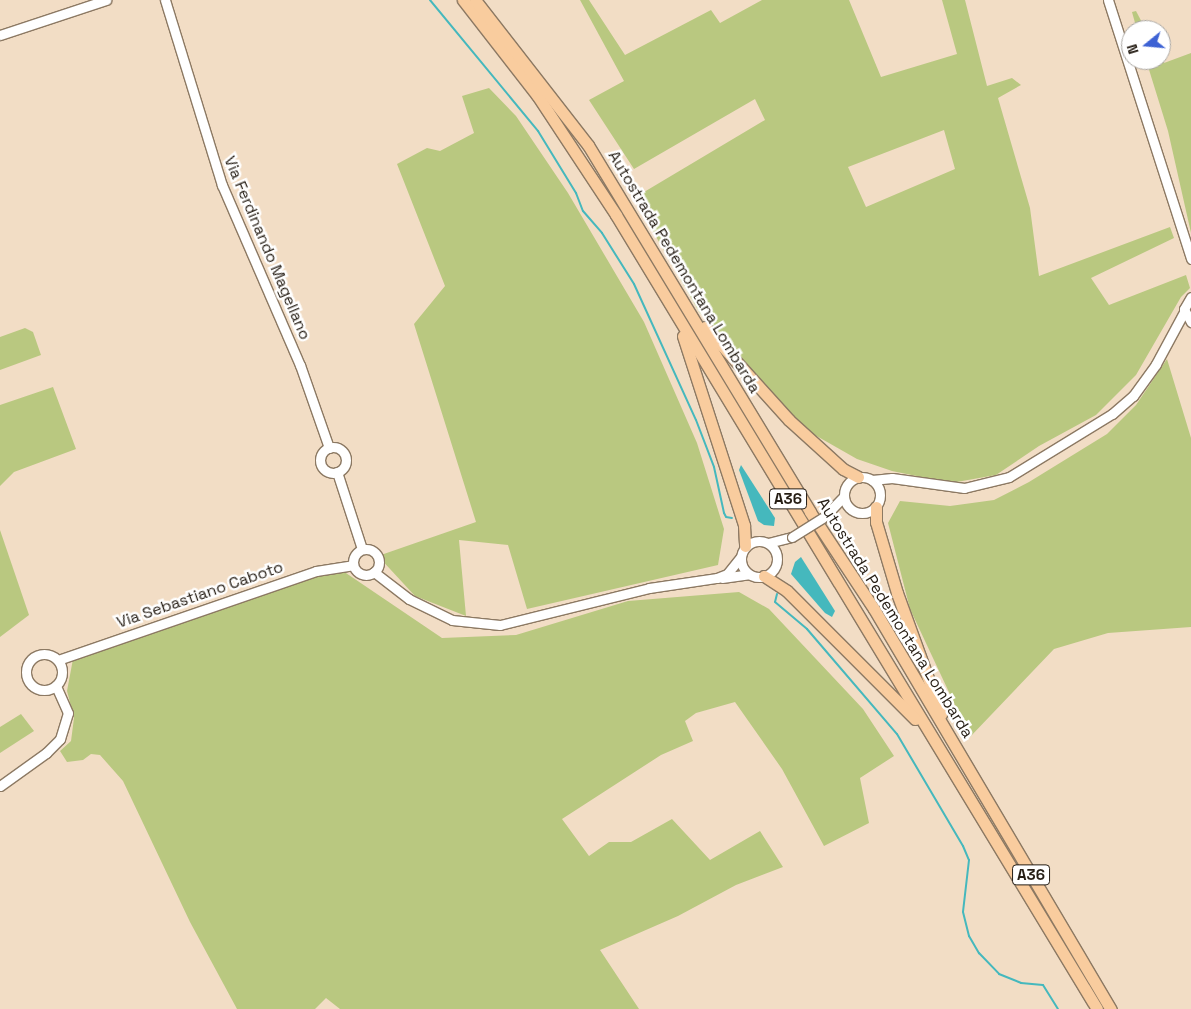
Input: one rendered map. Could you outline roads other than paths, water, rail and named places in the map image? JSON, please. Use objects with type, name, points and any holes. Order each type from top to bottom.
[{"type":"highway","name":"Autostrada Pedemontana Lombarda","points":[[463,0],[537,95],[577,152],[1097,1009]]},
{"type":"highway","name":"Autostrada Pedemontana Lombarda","points":[[475,0],[588,145],[952,741],[1111,1009]]},
{"type":"highway","points":[[687,308],[790,420],[843,469],[858,477]]},
{"type":"highway","points":[[677,317],[744,525],[745,546]]},
{"type":"highway","points":[[876,508],[876,522],[896,593],[952,741]]},
{"type":"highway","points":[[764,576],[777,582],[794,598],[895,696],[933,739]]},
{"type":"street","points":[[0,35],[106,0]]},
{"type":"street","name":"Via Ferdinando Magellano","points":[[165,0],[222,185],[296,355],[329,448],[338,448],[345,458],[343,467],[337,472],[362,549]]},
{"type":"street","points":[[1108,0],[1191,259]]},
{"type":"street","points":[[827,516],[844,496],[847,485],[858,477],[872,480],[902,480],[964,488],[989,484],[1016,473],[1112,414],[1126,402],[1147,378],[1176,330],[1184,312],[1185,303],[1191,297]]},
{"type":"street","points":[[1176,330],[1191,322],[1184,312]]},
{"type":"street","points":[[329,448],[323,452],[320,463],[327,471],[337,472]]},
{"type":"street","points":[[872,480],[880,492]]},
{"type":"street","points":[[717,578],[727,574],[740,558],[745,546],[758,540],[768,543],[790,538],[827,516],[852,510],[864,513],[876,508],[880,492],[890,484],[902,480]]},
{"type":"street","points":[[844,496],[852,510]]},
{"type":"street","points":[[353,565],[353,557],[362,549],[373,551],[378,557],[378,565],[374,572],[408,599],[452,620],[484,625],[521,622],[649,588],[749,574],[764,576],[772,571],[777,558],[790,538]]},
{"type":"street","points":[[768,543],[777,558]]},
{"type":"street","points":[[740,558],[749,574]]},
{"type":"street","name":"Via Sebastiano Caboto","points":[[58,660],[316,571],[353,565],[362,574],[374,572]]},
{"type":"street","points":[[41,653],[58,660],[62,676],[56,686],[38,689],[28,681],[26,669],[31,658],[41,653]]},
{"type":"street","points":[[0,786],[46,754],[60,738],[68,713],[56,686]]},
{"type":"water","points":[[741,465],[775,518],[774,526],[764,525],[758,521],[739,470]]},
{"type":"water","points":[[801,557],[835,611],[832,617],[825,613],[791,574],[795,562]]},
{"type":"waterway","points":[[430,0],[538,131],[576,193],[583,211],[602,233],[634,284],[696,420],[714,467],[724,513],[726,517],[732,518]]},
{"type":"waterway","points":[[777,594],[775,602],[807,629],[897,734],[963,846],[969,860],[963,912],[969,936],[979,953],[999,974],[1021,983],[1043,985],[1058,1009]]}]
